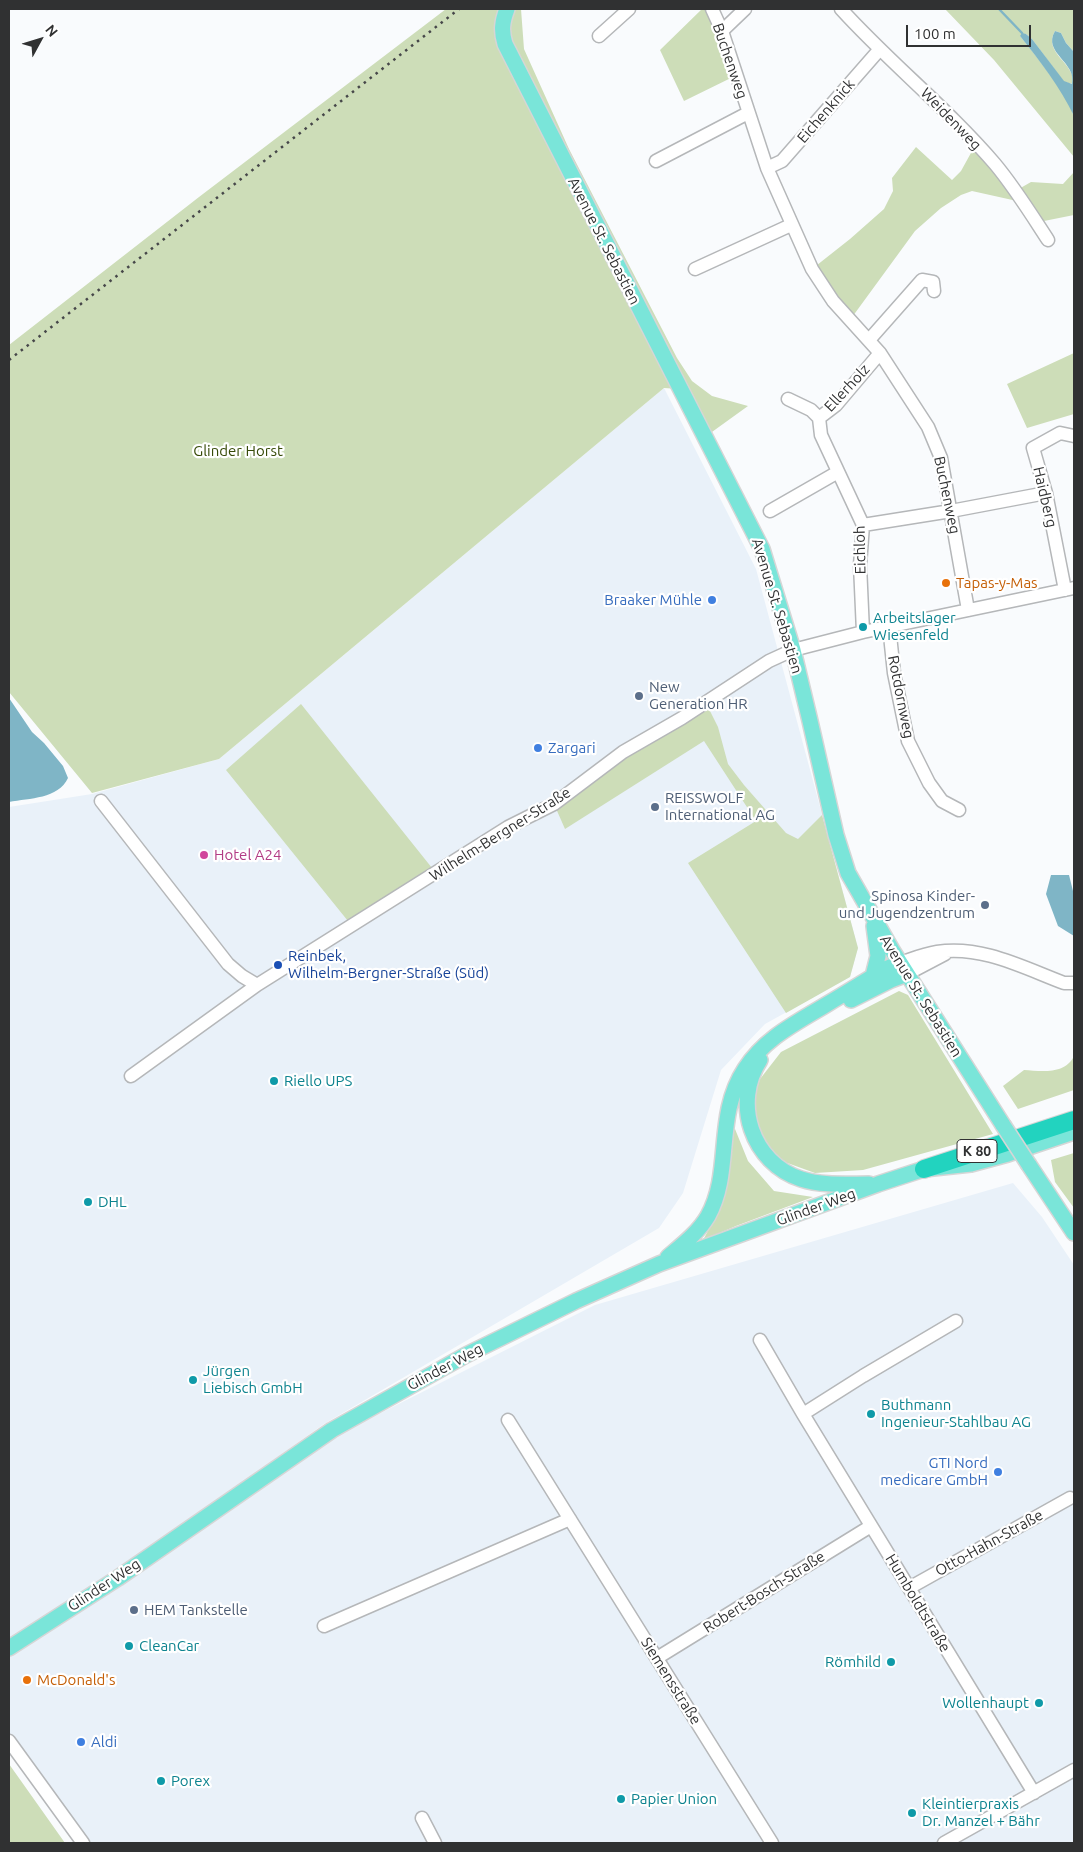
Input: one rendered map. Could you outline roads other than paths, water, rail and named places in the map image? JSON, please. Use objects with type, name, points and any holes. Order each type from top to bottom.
[{"type":"highway","name":"K 80","points":[[924,1169],[1074,1120]]},
{"type":"main road","name":"Avenue St. Sebastien","points":[[507,9],[502,27],[505,44],[758,540],[793,650],[838,842],[855,888],[1003,1125],[1074,1233]]},
{"type":"main road","points":[[873,976],[878,956],[874,919]]},
{"type":"main road","points":[[659,1264],[702,1226],[710,1211],[720,1176],[727,1110],[737,1083],[760,1049],[785,1029],[883,970],[904,969]]},
{"type":"main road","points":[[878,1184],[815,1182],[802,1179],[782,1170],[771,1162],[755,1140],[748,1119],[747,1095],[758,1062],[774,1043],[823,1014],[891,980],[904,969]]},
{"type":"main road","name":"Glinder Weg","points":[[9,1648],[118,1578],[332,1430],[466,1355],[576,1301],[659,1264],[878,1184],[924,1169],[971,1164],[1074,1132]]},
{"type":"street","points":[[600,36],[629,9]]},
{"type":"street","name":"Buchenweg","points":[[712,9],[722,31],[767,168],[815,276],[839,307],[880,353],[928,427],[941,458],[968,610]]},
{"type":"street","points":[[722,31],[746,9]]},
{"type":"street","name":"Weidenweg","points":[[841,9],[919,85],[995,164],[1048,240]]},
{"type":"street","name":"Eichenknick","points":[[767,168],[782,161],[880,48]]},
{"type":"street","name":"Buchenweg","points":[[656,161],[748,113]]},
{"type":"street","points":[[695,269],[791,225]]},
{"type":"street","points":[[869,340],[922,280],[932,282],[934,291]]},
{"type":"street","name":"Ellerholz","points":[[788,399],[811,410],[819,418],[836,404],[880,353]]},
{"type":"street","name":"Eichloh","points":[[819,418],[821,435],[863,525],[860,565],[863,632]]},
{"type":"street","name":"Haidberg","points":[[1069,589],[1046,492],[1033,448],[1060,433],[1074,436]]},
{"type":"street","points":[[770,511],[838,472]]},
{"type":"street","points":[[863,525],[951,511],[1046,492]]},
{"type":"street","name":"Wilhelm-Bergner-Straße","points":[[131,1076],[257,985],[508,827],[554,804],[634,744],[682,718],[769,662],[793,650],[863,632],[1069,589]]},
{"type":"street","name":"Rotdornweg","points":[[889,626],[894,673],[908,741],[929,783],[942,802],[958,810]]},
{"type":"street","points":[[101,801],[228,964],[242,976],[257,985]]},
{"type":"street","points":[[904,969],[943,955],[965,951],[988,954],[1064,983],[1074,983]]},
{"type":"street","points":[[803,1414],[863,1376],[956,1322]]},
{"type":"street","name":"Humboldtstraße","points":[[760,1340],[908,1588],[1034,1792]]},
{"type":"street","name":"Siemensstraße","points":[[508,1420],[772,1843]]},
{"type":"street","name":"Otto-Hahn-Straße","points":[[908,1588],[1070,1498]]},
{"type":"street","points":[[324,1626],[570,1520]]},
{"type":"street","name":"Robert-Bosch-Straße","points":[[657,1658],[871,1526]]},
{"type":"street","points":[[9,1741],[83,1843]]},
{"type":"street","points":[[944,1843],[1074,1770]]},
{"type":"street","points":[[422,1818],[435,1843]]},
{"type":"water","points":[[1055,31],[1061,33],[1066,43],[1074,52],[1074,116],[1056,85],[1020,36],[1022,33],[1026,34],[1032,39],[1064,81],[1072,84],[1070,70],[1053,45],[1052,39]]},
{"type":"water","points":[[9,698],[32,732],[63,766],[68,778],[58,790],[50,794],[9,802]]},
{"type":"water","points":[[1051,875],[1069,875],[1074,895],[1074,936],[1058,926],[1046,894]]},
{"type":"waterway","points":[[999,9],[1022,33]]},
{"type":"railway","points":[[9,360],[459,9]]},
{"type":"place","name":"Tapas-y-Mas","points":[[946,583]]},
{"type":"place","name":"Braaker Mühle","points":[[712,600]]},
{"type":"place","name":"Arbeitslager Wiesenfeld","points":[[863,627]]},
{"type":"place","name":"New Generation HR","points":[[639,696]]},
{"type":"place","name":"Zargari","points":[[538,748]]},
{"type":"place","name":"REISSWOLF International AG","points":[[655,807]]},
{"type":"place","name":"Hotel A24","points":[[204,855]]},
{"type":"place","name":"Spinosa Kinder- und Jugendzentrum","points":[[985,905]]},
{"type":"place","name":"Reinbek, Wilhelm-Bergner-Straße (Süd)","points":[[278,965]]},
{"type":"place","name":"Riello UPS","points":[[274,1081]]},
{"type":"place","name":"DHL","points":[[88,1202]]},
{"type":"place","name":"Jürgen Liebisch GmbH","points":[[193,1380]]},
{"type":"place","name":"Buthmann Ingenieur-Stahlbau AG","points":[[871,1414]]},
{"type":"place","name":"GTI Nord medicare GmbH","points":[[998,1472]]},
{"type":"place","name":"HEM Tankstelle","points":[[134,1610]]},
{"type":"place","name":"CleanCar","points":[[129,1646]]},
{"type":"place","name":"Römhild","points":[[891,1662]]},
{"type":"place","name":"McDonald's","points":[[27,1680]]},
{"type":"place","name":"Wollenhaupt","points":[[1039,1703]]},
{"type":"place","name":"Aldi","points":[[81,1742]]},
{"type":"place","name":"Porex","points":[[161,1781]]},
{"type":"place","name":"Papier Union","points":[[621,1799]]},
{"type":"place","name":"Kleintierpraxis Dr. Manzel + Bähr","points":[[912,1813]]},
{"type":"park label","name":"Glinder Horst","points":[[238,451]]}]
